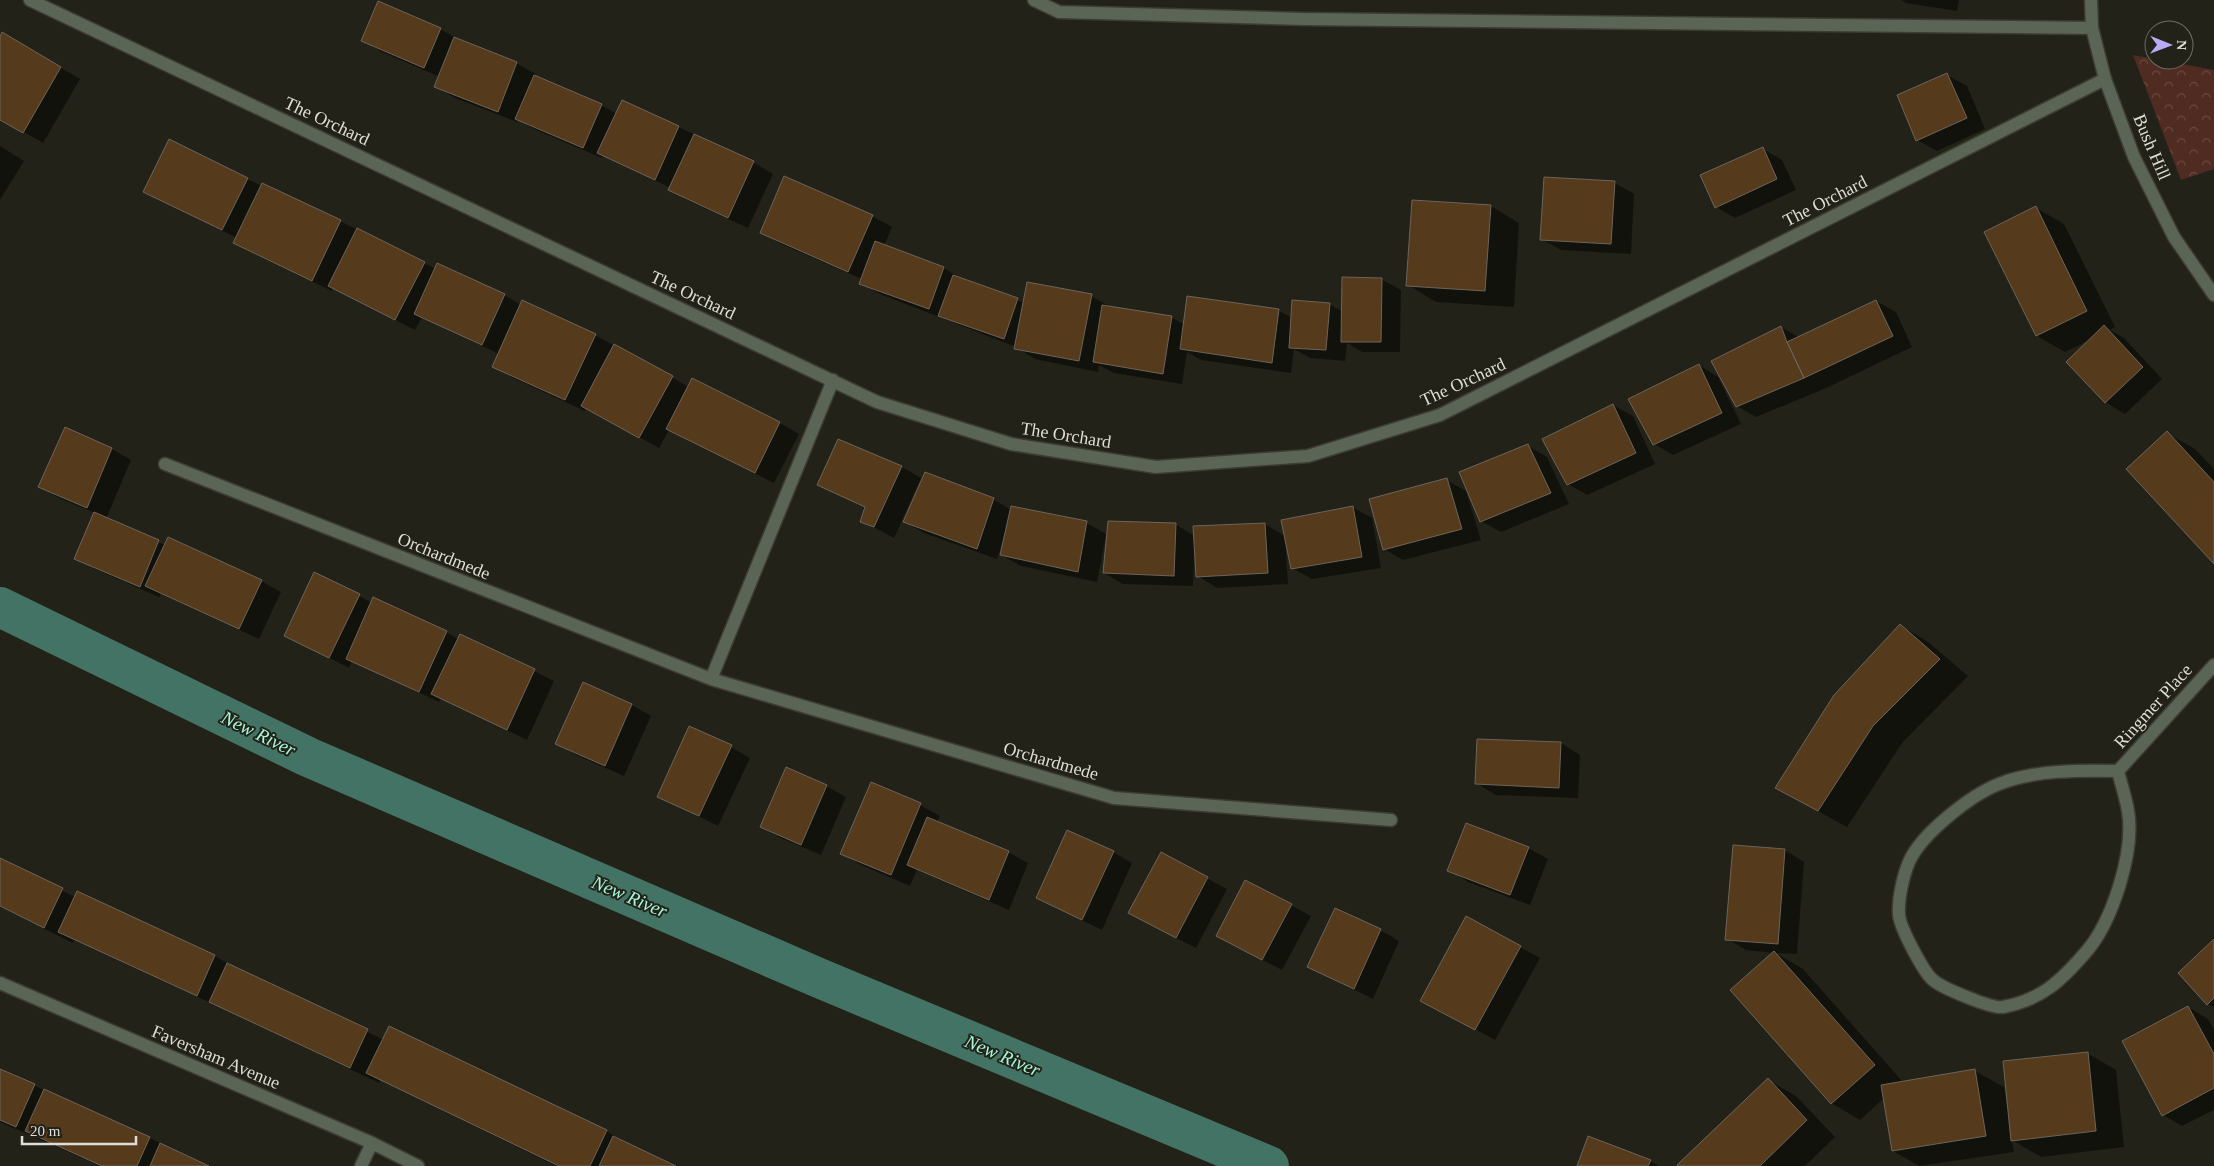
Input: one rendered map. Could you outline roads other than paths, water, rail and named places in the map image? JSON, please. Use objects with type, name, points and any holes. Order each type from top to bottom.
[{"type":"street","name":"The Orchard","points":[[30,0],[877,402],[1011,444],[1156,467],[1308,456],[1440,415],[2105,79]]},
{"type":"street","points":[[1034,0],[1059,12],[1303,19],[2092,28]]},
{"type":"street","name":"Bush Hill","points":[[2091,0],[2092,28],[2105,79],[2134,157],[2174,237],[2214,295]]},
{"type":"street","points":[[710,679],[833,380]]},
{"type":"street","name":"Orchardmede","points":[[165,464],[710,679],[1114,798],[1391,820]]},
{"type":"street","name":"Ringmer Place","points":[[2118,771],[2128,812],[2128,852],[2117,894],[2094,943],[2064,977],[2037,997],[2000,1007],[1958,994],[1933,980],[1909,941],[1898,915],[1909,861],[1931,833],[1960,806],[1999,784],[2036,775],[2078,770],[2118,771],[2214,665]]},
{"type":"street","name":"Faversham Avenue","points":[[0,983],[372,1143],[418,1166]]},
{"type":"street","points":[[360,1166],[372,1143]]},
{"type":"waterway","name":"New River","points":[[0,607],[308,757],[819,978],[1269,1166]]}]
